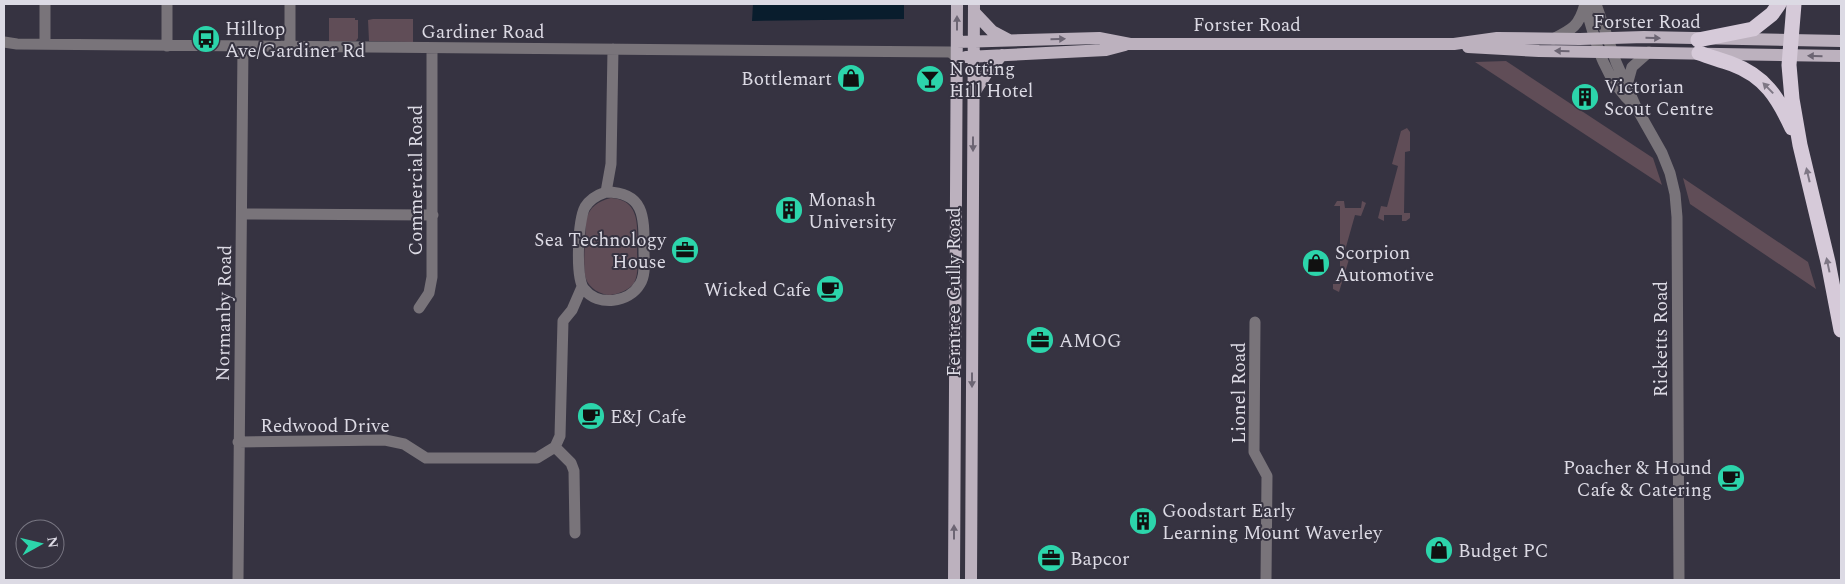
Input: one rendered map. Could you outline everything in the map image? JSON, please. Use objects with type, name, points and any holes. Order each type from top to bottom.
[{"type":"highway","points":[[1698,46],[1753,29],[1772,14],[1779,4]]},
{"type":"highway","points":[[1794,4],[1789,56],[1792,99],[1800,145],[1828,262],[1841,330]]},
{"type":"highway","points":[[1698,46],[1759,78],[1776,98],[1800,145]]},
{"type":"main road","name":"Ferntree Gully Road","points":[[954,580],[954,50],[957,4]]},
{"type":"main road","name":"Ferntree Gully Road","points":[[971,580],[974,8]]},
{"type":"main road","points":[[974,8],[992,31],[1009,40]]},
{"type":"main road","name":"Forster Road","points":[[954,50],[975,42],[1099,38],[1130,44],[1454,44],[1497,38],[1644,37],[1698,46],[1789,56],[1841,56]]},
{"type":"main road","name":"Forster Road","points":[[1454,44],[1476,48],[1648,52],[1698,46],[1790,40],[1841,41]]},
{"type":"main road","name":"Forster Road","points":[[954,50],[974,57],[1106,50],[1130,44]]},
{"type":"main road","points":[[973,95],[988,71],[1002,55]]},
{"type":"main road","points":[[955,350],[972,349]]},
{"type":"street","points":[[45,4],[45,44]]},
{"type":"street","points":[[167,4],[167,46]]},
{"type":"street","points":[[290,4],[290,47]]},
{"type":"street","points":[[1585,4],[1605,51]]},
{"type":"street","points":[[1553,38],[1571,30],[1577,24],[1582,17],[1585,4]]},
{"type":"street","points":[[1596,4],[1601,38]]},
{"type":"street","name":"Gardiner Road","points":[[4,46],[45,44],[954,50]]},
{"type":"street","name":"Normanby Road","points":[[238,580],[243,46]]},
{"type":"street","name":"Commercial Road","points":[[419,308],[426,299],[431,284],[433,215],[432,48]]},
{"type":"street","points":[[606,192],[611,164],[612,49]]},
{"type":"street","name":"Ricketts Road","points":[[1605,51],[1627,85],[1636,107],[1662,153],[1670,173],[1675,194],[1677,217],[1679,580]]},
{"type":"street","name":"Ricketts Road","points":[[1605,51],[1612,80],[1623,96],[1636,107]]},
{"type":"street","points":[[1627,85],[1632,67],[1648,52]]},
{"type":"street","points":[[611,164],[620,192]]},
{"type":"street","points":[[606,192],[620,192],[629,196],[637,203],[644,223],[644,273],[640,284],[626,298],[605,301],[588,294],[582,287],[579,270],[580,221],[584,209],[590,200],[606,192]]},
{"type":"street","points":[[242,214],[433,215]]},
{"type":"street","points":[[575,533],[574,471],[571,463],[555,447],[560,436],[562,321],[572,310],[582,287]]},
{"type":"street","points":[[572,310],[595,298]]},
{"type":"street","name":"Lionel Road","points":[[1256,322],[1254,452],[1268,476],[1266,580]]},
{"type":"street","name":"Redwood Drive","points":[[238,442],[385,440],[404,444],[426,458],[537,458],[555,447]]},
{"type":"shaded area","points":[[329,18],[355,18],[355,20],[358,20],[358,38],[356,41],[329,41]]},
{"type":"shaded area","points":[[413,19],[413,42],[369,41],[368,20]]},
{"type":"shaded area","points":[[1506,61],[1653,158],[1662,185],[1475,62]]},
{"type":"shaded area","points":[[1407,128],[1410,132],[1410,151],[1405,152],[1404,213],[1410,213],[1410,218],[1402,221],[1402,215],[1384,215],[1384,221],[1378,218],[1381,206],[1387,207],[1398,166],[1392,164],[1401,131]]},
{"type":"shaded area","points":[[1683,178],[1808,262],[1816,289],[1690,204]]},
{"type":"shaded area","points":[[611,198],[628,204],[636,217],[637,276],[629,288],[610,295],[603,294],[590,285],[586,279],[584,259],[587,216],[595,205]]},
{"type":"shaded area","points":[[1337,201],[1344,201],[1345,208],[1361,208],[1362,201],[1366,203],[1361,216],[1355,215],[1344,254],[1350,256],[1339,292],[1333,289],[1333,284],[1340,284],[1340,206],[1334,206]]},
{"type":"water","points":[[753,4],[904,4],[904,19],[752,21]]},
{"type":"place","name":"Hilltop Ave/Gardiner Rd","points":[[206,39]]},
{"type":"place","name":"Bottlemart","points":[[851,78]]},
{"type":"place","name":"Notting Hill Hotel","points":[[930,79]]},
{"type":"place","name":"Victorian Scout Centre","points":[[1585,97]]},
{"type":"place","name":"Monash University","points":[[789,210]]},
{"type":"place","name":"Sea Technology House","points":[[685,250]]},
{"type":"place","name":"Scorpion Automotive","points":[[1316,263]]},
{"type":"place","name":"Wicked Cafe","points":[[830,289]]},
{"type":"place","name":"AMOG","points":[[1040,340]]},
{"type":"place","name":"E&J Cafe","points":[[591,416]]},
{"type":"place","name":"Poacher & Hound Cafe & Catering","points":[[1731,478]]},
{"type":"place","name":"Goodstart Early Learning Mount Waverley","points":[[1143,521]]},
{"type":"place","name":"Budget PC","points":[[1439,550]]},
{"type":"place","name":"Bapcor","points":[[1051,558]]}]
